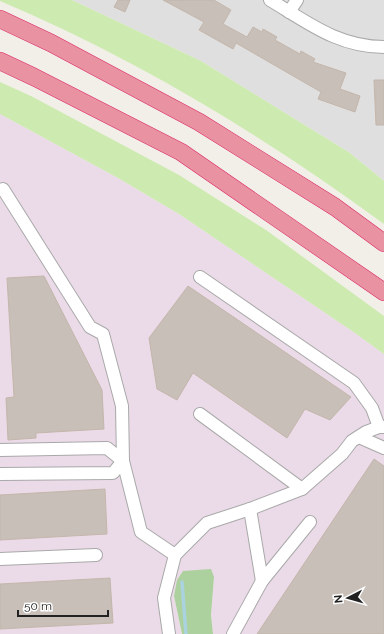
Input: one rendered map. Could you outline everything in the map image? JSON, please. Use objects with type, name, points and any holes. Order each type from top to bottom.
[{"type":"highway","points":[[0,19],[51,43],[199,122],[335,207],[384,243]]},
{"type":"highway","points":[[0,61],[181,152],[384,292]]},
{"type":"street","points":[[270,0],[317,29],[342,41],[384,48]]},
{"type":"street","points":[[290,12],[297,0]]},
{"type":"street","points":[[3,189],[90,327],[103,334],[122,406],[123,461],[141,532],[175,555]]},
{"type":"street","points":[[169,634],[164,598],[175,555],[207,523],[250,509],[302,489],[342,454],[352,441],[362,434],[381,427],[372,408],[354,383],[200,278]]},
{"type":"street","points":[[200,414],[302,489]]},
{"type":"street","points":[[362,434],[384,448]]},
{"type":"street","points":[[0,450],[107,448],[123,461]]},
{"type":"street","points":[[0,474],[113,473],[123,461]]},
{"type":"street","points":[[250,509],[262,581]]},
{"type":"street","points":[[233,634],[262,581],[310,522]]},
{"type":"street","points":[[0,559],[96,555]]},
{"type":"shaded area","points":[[72,0],[384,0],[384,181],[350,153],[201,61]]},
{"type":"shaded area","points":[[0,114],[118,178],[179,214],[384,354],[384,634],[213,634],[211,615],[214,577],[174,596],[182,634],[0,634]]},
{"type":"green space","points":[[0,0],[72,0],[201,61],[350,153],[384,181],[384,224],[293,160],[198,101],[101,48]]},
{"type":"green space","points":[[0,82],[31,96],[179,175],[266,230],[384,316],[384,354],[179,214],[118,178],[0,114]]},
{"type":"green space","points":[[211,569],[214,577],[211,615],[213,634],[182,634],[174,596],[177,580],[183,571]]},
{"type":"building","points":[[118,0],[130,0],[125,12],[114,7]]},
{"type":"building","points":[[163,0],[214,0],[231,10],[223,24],[247,37],[253,27],[262,32],[263,29],[277,37],[275,40],[300,54],[301,51],[315,59],[313,62],[346,73],[340,89],[360,96],[355,112],[318,99],[321,92],[236,43],[233,49],[199,30],[204,22]]},
{"type":"building","points":[[374,80],[384,80],[384,125],[376,125]]},
{"type":"building","points":[[44,276],[102,390],[104,429],[36,433],[36,438],[8,440],[6,398],[14,397],[7,278]]},
{"type":"building","points":[[188,286],[351,397],[330,420],[305,409],[287,438],[193,373],[177,400],[157,389],[149,338]]},
{"type":"building","points":[[374,459],[384,466],[384,634],[257,634]]},
{"type":"building","points":[[105,489],[107,534],[0,540],[0,495]]},
{"type":"building","points":[[110,578],[113,623],[0,629],[0,584]]},
{"type":"waterway","points":[[182,582],[186,634]]}]
